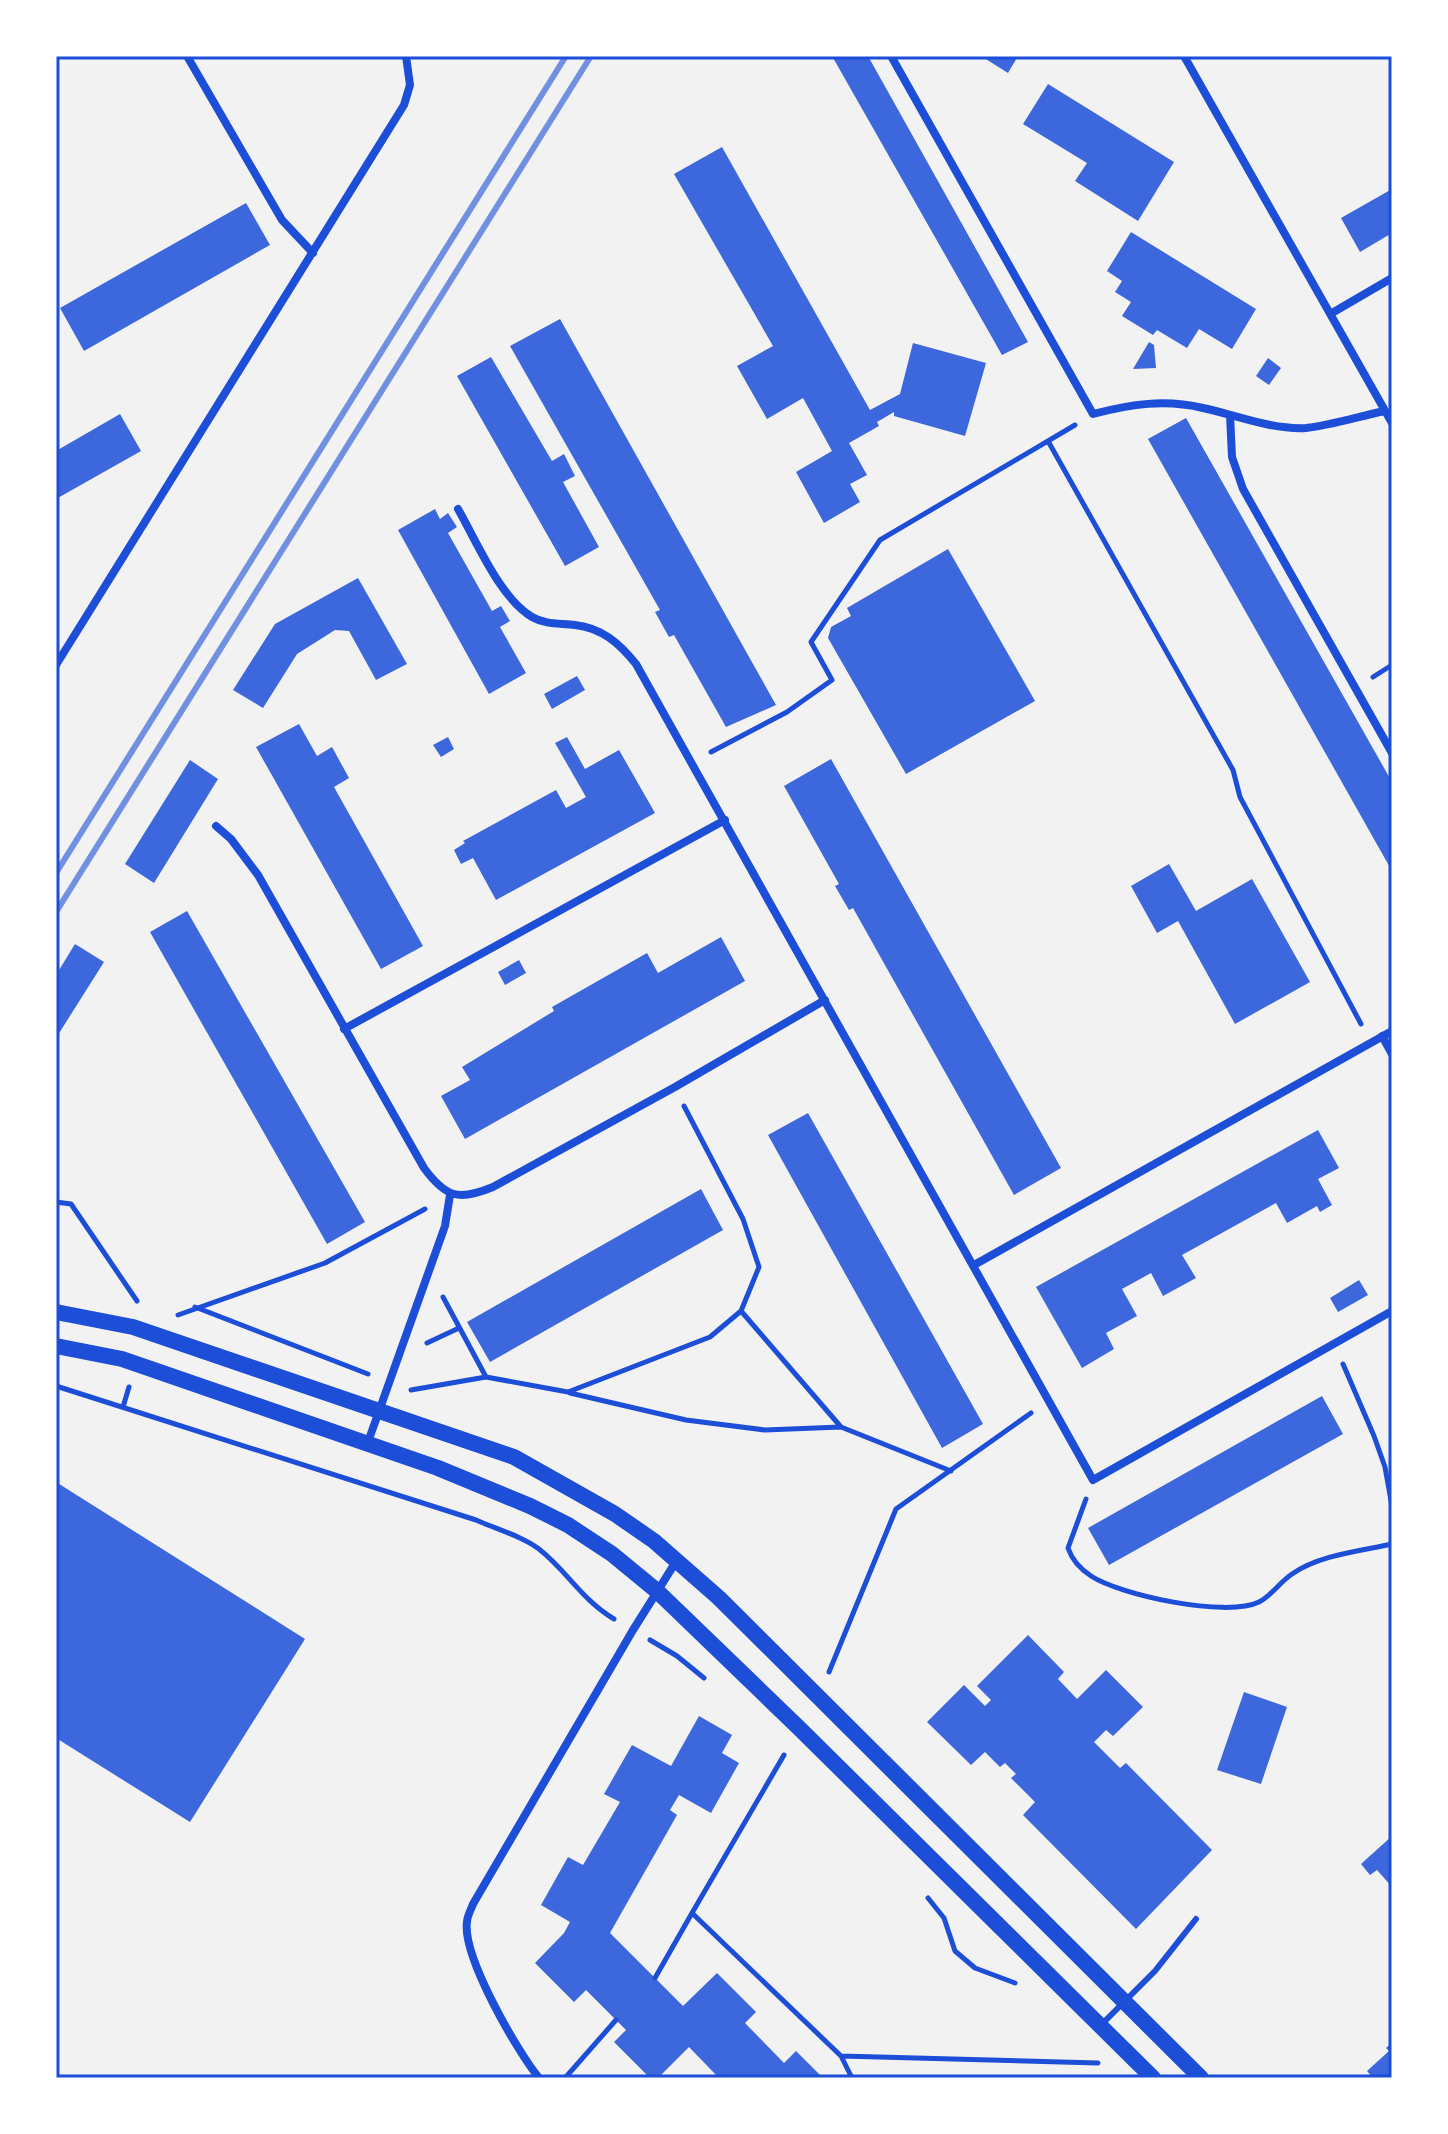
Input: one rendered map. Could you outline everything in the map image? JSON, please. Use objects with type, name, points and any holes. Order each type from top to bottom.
[{"type":"main road","points":[[56,1312],[133,1327],[514,1457],[615,1514],[677,1560],[745,1623],[1201,2078]]},
{"type":"main road","points":[[56,1346],[122,1359],[368,1442],[486,1486],[555,1519],[612,1554],[657,1591],[1153,2078]]},
{"type":"street","points":[[187,56],[282,220],[313,253]]},
{"type":"street","points":[[56,665],[404,105],[410,85],[406,56]]},
{"type":"street","points":[[891,56],[1093,414],[1155,402],[1181,404],[1259,422],[1306,428],[1385,411]]},
{"type":"street","points":[[1184,56],[1392,423]]},
{"type":"street","points":[[1332,313],[1392,278]]},
{"type":"street","points":[[1230,415],[1232,457],[1243,489],[1392,753]]},
{"type":"street","points":[[458,509],[507,594],[521,609],[549,623],[594,628],[625,650],[636,664],[1093,1480],[1392,1311]]},
{"type":"street","points":[[344,1029],[725,820]]},
{"type":"street","points":[[216,826],[231,839],[258,875],[424,1168],[450,1195],[474,1194],[493,1187],[825,1000]]},
{"type":"street","points":[[974,1265],[1392,1031]]},
{"type":"street","points":[[1382,1036],[1392,1054]]},
{"type":"street","points":[[368,1442],[445,1226],[450,1195]]},
{"type":"street","points":[[539,2078],[512,2040],[478,1968],[468,1943],[466,1923],[473,1904],[677,1560]]},
{"type":"lane","points":[[1100,2026],[1155,1971],[1196,1919]]},
{"type":"path","points":[[692,762],[787,712],[832,680],[811,642],[880,540],[1093,414]]},
{"type":"path","points":[[1048,441],[1233,770],[1246,810],[1371,1043]]},
{"type":"path","points":[[568,1392],[710,1337],[741,1311],[759,1267],[743,1219],[675,1087]]},
{"type":"path","points":[[175,1316],[325,1263],[450,1195]]},
{"type":"path","points":[[56,1202],[71,1204],[140,1309]]},
{"type":"path","points":[[430,1270],[486,1377]]},
{"type":"path","points":[[195,1307],[415,1391],[486,1377],[568,1392],[686,1420],[765,1430],[841,1427],[951,1471]]},
{"type":"path","points":[[741,1311],[841,1427]]},
{"type":"path","points":[[1332,1345],[1352,1381],[1374,1436],[1385,1467],[1392,1506]]},
{"type":"path","points":[[56,1386],[476,1520],[536,1546],[593,1606],[613,1619]]},
{"type":"path","points":[[828,1676],[896,1509],[1048,1400]]},
{"type":"path","points":[[1093,1480],[1068,1548],[1073,1561],[1092,1576],[1111,1585],[1162,1600],[1198,1607],[1258,1603],[1292,1573],[1317,1562],[1392,1544]]},
{"type":"path","points":[[651,1640],[677,1656],[713,1686]]},
{"type":"path","points":[[774,1745],[795,1766]]},
{"type":"path","points":[[655,1978],[784,1755]]},
{"type":"path","points":[[927,1896],[944,1918],[955,1951],[975,1968],[1023,1986]]},
{"type":"path","points":[[692,1913],[841,2056],[852,2078]]},
{"type":"path","points":[[565,2078],[616,2020]]},
{"type":"path","points":[[1088,2052],[1106,2071]]},
{"type":"path","points":[[841,2056],[1099,2063]]},
{"type":"building","points":[[832,56],[868,56],[1028,342],[1002,355]]},
{"type":"building","points":[[981,56],[1018,56],[1008,73]]},
{"type":"building","points":[[1048,84],[1174,162],[1138,221],[1075,181],[1087,163],[1023,124]]},
{"type":"building","points":[[722,147],[870,410],[900,394],[913,343],[986,363],[965,436],[894,416],[894,412],[877,422],[879,426],[849,443],[867,475],[850,484],[860,502],[824,523],[796,472],[832,451],[803,398],[767,419],[737,366],[773,346],[674,174]]},
{"type":"building","points":[[1392,189],[1392,233],[1360,252],[1341,218]]},
{"type":"building","points":[[246,203],[270,245],[84,351],[60,308]]},
{"type":"building","points":[[1131,232],[1256,309],[1232,349],[1199,329],[1187,348],[1157,330],[1153,335],[1122,316],[1131,302],[1115,292],[1122,281],[1107,271]]},
{"type":"building","points":[[560,319],[776,705],[726,727],[674,635],[669,637],[655,612],[660,610],[510,346]]},
{"type":"building","points":[[1149,342],[1154,345],[1156,368],[1133,369]]},
{"type":"building","points":[[491,357],[552,461],[564,454],[575,476],[563,482],[599,547],[565,566],[457,376]]},
{"type":"building","points":[[1268,358],[1281,368],[1269,385],[1256,376]]},
{"type":"building","points":[[120,414],[141,451],[56,499],[56,451]]},
{"type":"building","points":[[1186,418],[1392,782],[1392,871],[1148,439]]},
{"type":"building","points":[[435,509],[440,519],[448,513],[457,527],[448,533],[492,611],[501,606],[510,621],[500,627],[526,673],[489,694],[398,530]]},
{"type":"building","points":[[948,549],[1035,701],[906,774],[828,638],[831,627],[851,616],[847,608]]},
{"type":"building","points":[[358,578],[407,664],[376,680],[349,631],[335,630],[297,654],[263,708],[233,690],[275,624]]},
{"type":"building","points":[[577,676],[585,690],[552,709],[544,694]]},
{"type":"building","points":[[299,724],[317,756],[332,747],[349,778],[334,787],[423,946],[381,969],[256,747]]},
{"type":"building","points":[[448,737],[454,749],[441,757],[433,745]]},
{"type":"building","points":[[567,737],[585,769],[619,750],[655,813],[496,900],[473,858],[461,864],[454,850],[465,843],[463,841],[556,790],[566,808],[586,797],[555,743]]},
{"type":"building","points":[[831,759],[1061,1168],[1014,1195],[853,908],[849,910],[835,886],[839,884],[784,786]]},
{"type":"building","points":[[190,760],[218,779],[154,883],[125,864]]},
{"type":"building","points":[[1169,864],[1196,911],[1252,879],[1310,982],[1235,1024],[1178,921],[1157,933],[1131,886]]},
{"type":"building","points":[[187,911],[365,1222],[327,1244],[150,932]]},
{"type":"building","points":[[721,937],[745,981],[465,1139],[441,1096],[470,1080],[462,1067],[554,1011],[552,1007],[647,953],[658,973]]},
{"type":"building","points":[[75,944],[104,962],[56,1038],[56,975]]},
{"type":"building","points":[[519,960],[526,973],[505,985],[498,972]]},
{"type":"building","points":[[808,1113],[983,1424],[942,1448],[768,1135]]},
{"type":"building","points":[[1318,1130],[1339,1168],[1318,1179],[1332,1205],[1320,1212],[1317,1206],[1287,1223],[1276,1203],[1182,1255],[1196,1278],[1163,1296],[1151,1273],[1122,1289],[1137,1316],[1106,1333],[1114,1349],[1082,1368],[1036,1287]]},
{"type":"building","points":[[701,1189],[723,1230],[490,1362],[467,1322]]},
{"type":"building","points":[[1359,1280],[1368,1295],[1338,1312],[1330,1298]]},
{"type":"building","points":[[1322,1396],[1343,1434],[1109,1565],[1088,1528]]},
{"type":"building","points":[[56,1482],[305,1639],[190,1822],[56,1738]]},
{"type":"building","points":[[1028,1635],[1064,1672],[1058,1679],[1077,1699],[1106,1670],[1143,1707],[1113,1736],[1106,1730],[1094,1742],[1120,1768],[1126,1763],[1212,1850],[1136,1929],[1023,1815],[1035,1802],[1011,1778],[1016,1774],[1005,1763],[1000,1767],[985,1752],[971,1765],[927,1722],[964,1685],[985,1706],[991,1700],[977,1686]]},
{"type":"building","points":[[1244,1692],[1287,1707],[1261,1784],[1217,1770]]},
{"type":"building","points":[[699,1716],[732,1735],[722,1753],[739,1763],[711,1813],[679,1795],[670,1810],[677,1815],[610,1933],[683,2006],[717,1973],[756,2012],[745,2023],[784,2063],[796,2051],[823,2078],[719,2078],[689,2047],[658,2078],[650,2078],[614,2042],[626,2030],[586,1990],[574,2002],[535,1963],[564,1933],[570,1922],[541,1905],[568,1857],[583,1865],[620,1802],[604,1794],[632,1745],[671,1766]]},
{"type":"building","points":[[1392,1836],[1392,1887],[1377,1870],[1370,1875],[1361,1864]]},
{"type":"building","points":[[1392,2043],[1392,2078],[1373,2078],[1367,2071],[1389,2051],[1386,2048]]},
{"type":"railway","points":[[56,873],[566,56]]},
{"type":"railway","points":[[56,912],[591,56]]}]
